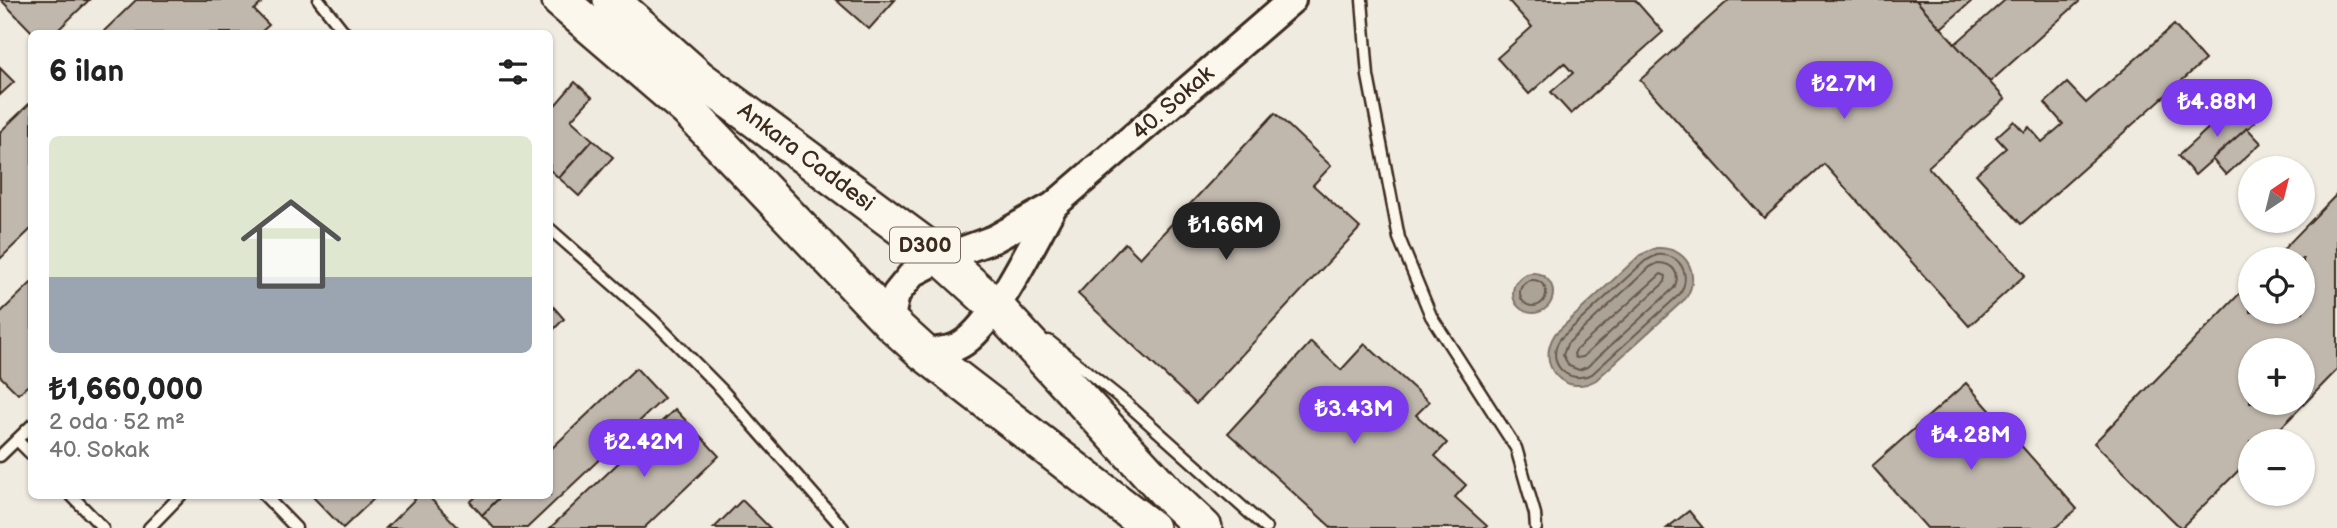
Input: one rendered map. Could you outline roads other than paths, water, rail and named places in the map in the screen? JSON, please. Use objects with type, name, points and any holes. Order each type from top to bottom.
[{"type":"highway","name":"Ankara Caddesi","points":[[560,0],[687,109],[890,322],[924,353],[1151,528]]},
{"type":"highway","name":"Ankara Caddesi","points":[[611,0],[699,78],[942,258],[996,307],[1170,496],[1204,528]]},
{"type":"street","name":"40. Sokak","points":[[1053,206],[1292,0]]},
{"type":"street","points":[[890,322],[896,294],[913,273],[942,258],[994,239],[1053,206]]},
{"type":"street","points":[[924,353],[956,348],[974,336],[996,307],[1053,206]]},
{"type":"lane","points":[[319,0],[343,30]]},
{"type":"lane","points":[[1362,0],[1368,76],[1399,238],[1431,316],[1516,448],[1535,514],[1536,528]]},
{"type":"lane","points":[[553,232],[652,318],[722,390],[844,528]]},
{"type":"lane","points":[[996,307],[1047,339],[1125,402],[1266,528]]},
{"type":"lane","points":[[0,456],[28,429]]},
{"type":"lane","points":[[17,440],[28,451]]},
{"type":"lane","points":[[75,499],[103,528]]},
{"type":"lane","points":[[149,528],[177,499]]},
{"type":"lane","points":[[268,499],[296,528]]},
{"type":"water","points":[[1656,248],[1675,251],[1688,263],[1692,279],[1686,298],[1596,380],[1573,385],[1564,382],[1556,375],[1548,357],[1555,334],[1640,255]]},
{"type":"water","points":[[1533,273],[1541,274],[1547,279],[1552,285],[1552,301],[1547,307],[1541,312],[1533,313],[1525,312],[1519,307],[1514,301],[1513,293],[1514,285],[1519,279],[1525,274]]}]
